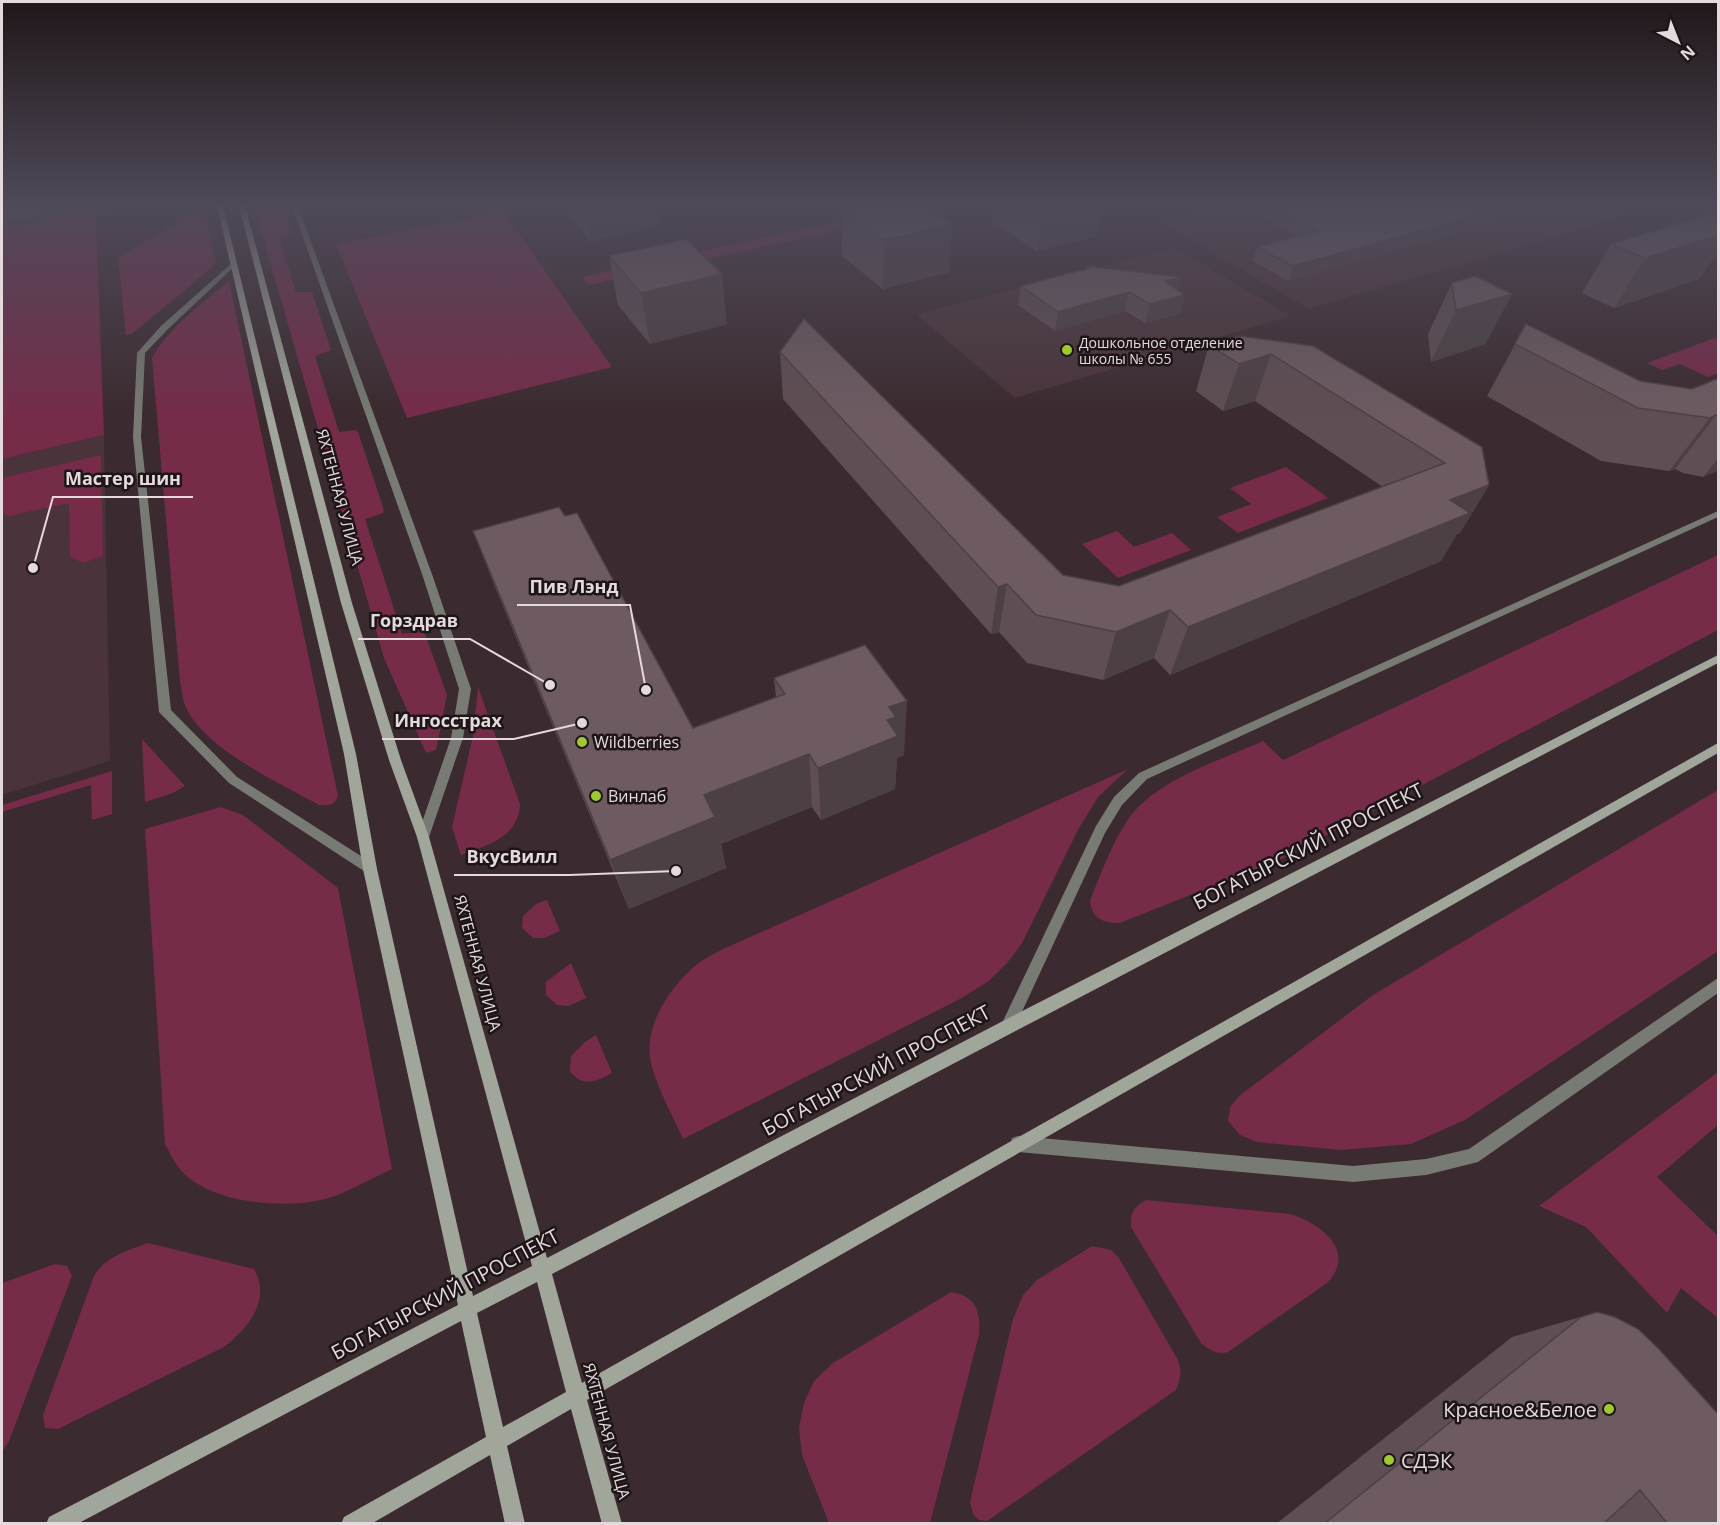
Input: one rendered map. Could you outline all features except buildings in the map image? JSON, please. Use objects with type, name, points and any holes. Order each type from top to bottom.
[{"type":"street","points":[[220,277],[164,328],[141,353],[137,437],[165,712],[233,780],[370,868]]},
{"type":"street","points":[[237,277],[348,742],[370,868],[515,1524]]},
{"type":"street","name":"ЯХТЕННАЯ УЛИЦА","points":[[261,277],[364,665],[387,742],[423,837],[612,1524]]},
{"type":"street","points":[[320,277],[428,578],[465,689],[457,738],[423,837]]},
{"type":"street","points":[[1008,1026],[1100,830],[1118,801],[1143,776],[1719,514]]},
{"type":"street","name":"БОГАТЫРСКИЙ ПРОСПЕКТ","points":[[56,1524],[1008,1026],[1719,659]]},
{"type":"street","points":[[351,1524],[1719,748]]},
{"type":"street","points":[[1018,1144],[1353,1174],[1426,1167],[1472,1156],[1719,985]]},
{"type":"shaded area","points":[[2,277],[98,277],[104,435],[2,459]]},
{"type":"shaded area","points":[[120,277],[200,277],[133,333],[126,335]]},
{"type":"shaded area","points":[[274,277],[291,277],[296,292],[312,292],[331,350],[315,356],[339,432],[355,430],[358,432],[384,510],[383,513],[365,519],[402,634],[421,631],[425,634],[447,695],[436,750],[426,753],[384,658]]},
{"type":"shaded area","points":[[350,277],[549,277],[612,367],[407,418]]},
{"type":"shaded area","points":[[582,277],[624,277],[588,285]]},
{"type":"shaded area","name":"Дошкольное отделение школы № 655","points":[[1061,277],[1224,277],[1290,316],[1015,398],[916,314]]},
{"type":"shaded area","points":[[1255,277],[1417,277],[1309,309]]},
{"type":"shaded area","points":[[229,281],[338,796],[333,803],[328,805],[319,805],[264,775],[208,736],[194,721],[185,705],[180,682],[152,358],[159,346],[177,326]]},
{"type":"shaded area","points":[[1715,338],[1718,340],[1718,373],[1708,377],[1680,364],[1662,370],[1647,363]]},
{"type":"shaded area","points":[[104,435],[110,761],[2,795],[2,459]]},
{"type":"shaded area","points":[[101,455],[103,556],[83,563],[70,557],[69,503],[9,516],[2,514],[2,478]]},
{"type":"shaded area","points":[[1286,467],[1328,498],[1238,533],[1217,517],[1251,504],[1230,488]]},
{"type":"shaded area","points":[[1117,531],[1134,547],[1172,533],[1191,550],[1118,578],[1082,544]]},
{"type":"shaded area","points":[[1718,555],[1718,630],[1281,859],[1120,923],[1108,922],[1095,915],[1090,900],[1121,830],[1139,807],[1170,783],[1263,741],[1283,760]]},
{"type":"shaded area","points":[[478,687],[520,804],[518,815],[508,832],[491,843],[461,855],[452,827],[473,736]]},
{"type":"shaded area","points":[[142,739],[185,786],[173,793],[145,802]]},
{"type":"shaded area","points":[[1128,769],[1098,797],[1079,828],[1022,943],[1008,962],[989,981],[960,999],[683,1139],[662,1095],[652,1067],[650,1039],[659,1011],[667,998],[675,986],[695,966],[723,949]]},
{"type":"shaded area","points":[[112,771],[112,814],[92,820],[91,785],[2,812],[2,805]]},
{"type":"shaded area","points":[[1718,790],[1718,951],[1465,1120],[1411,1144],[1341,1150],[1257,1142],[1240,1135],[1228,1121],[1230,1107],[1239,1096],[1373,995]]},
{"type":"shaded area","points":[[221,807],[243,815],[338,888],[392,1169],[350,1190],[325,1199],[288,1204],[247,1201],[226,1196],[192,1180],[177,1165],[165,1144],[145,829]]},
{"type":"shaded area","points":[[547,900],[560,931],[544,938],[533,938],[522,928],[523,916],[536,904]]},
{"type":"shaded area","points":[[571,963],[586,998],[569,1006],[557,1005],[546,995],[546,982]]},
{"type":"shaded area","points":[[596,1035],[612,1073],[595,1081],[579,1080],[570,1071],[571,1056]]},
{"type":"shaded area","points":[[1718,1072],[1718,1125],[1657,1177],[1718,1236],[1718,1318],[1681,1288],[1667,1313],[1586,1227],[1539,1206]]},
{"type":"shaded area","points":[[1146,1200],[1290,1214],[1301,1218],[1323,1231],[1337,1249],[1339,1260],[1336,1271],[1327,1283],[1228,1352],[1213,1351],[1201,1343],[1131,1227],[1134,1210]]},
{"type":"shaded area","points":[[148,1243],[254,1269],[259,1280],[260,1292],[255,1312],[249,1322],[224,1347],[58,1429],[45,1428],[43,1415],[94,1276],[111,1259]]},
{"type":"shaded area","points":[[1092,1246],[1111,1250],[1119,1258],[1178,1360],[1180,1379],[1178,1386],[1176,1390],[987,1521],[979,1520],[973,1514],[970,1502],[1013,1319],[1023,1295],[1037,1280]]},
{"type":"shaded area","points":[[55,1264],[67,1266],[72,1276],[9,1441],[2,1452],[2,1283]]},
{"type":"shaded area","points":[[951,1292],[966,1297],[975,1306],[979,1319],[979,1335],[930,1523],[829,1523],[802,1455],[799,1428],[804,1403],[814,1381],[833,1363]]},
{"type":"place","name":"Дошкольное отделение школы № 655","points":[[1067,350]]},
{"type":"place","name":"Мастер шин","points":[[33,568]]},
{"type":"place","name":"Горздрав","points":[[550,685]]},
{"type":"place","name":"Пив Лэнд","points":[[646,690]]},
{"type":"place","name":"Ингосстрах","points":[[582,723]]},
{"type":"place","name":"Wildberries","points":[[582,742]]},
{"type":"place","name":"Винлаб","points":[[596,796]]},
{"type":"place","name":"ВкусВилл","points":[[676,871]]},
{"type":"place","name":"Красное&Белое","points":[[1609,1409]]},
{"type":"place","name":"СДЭК","points":[[1389,1460]]}]
